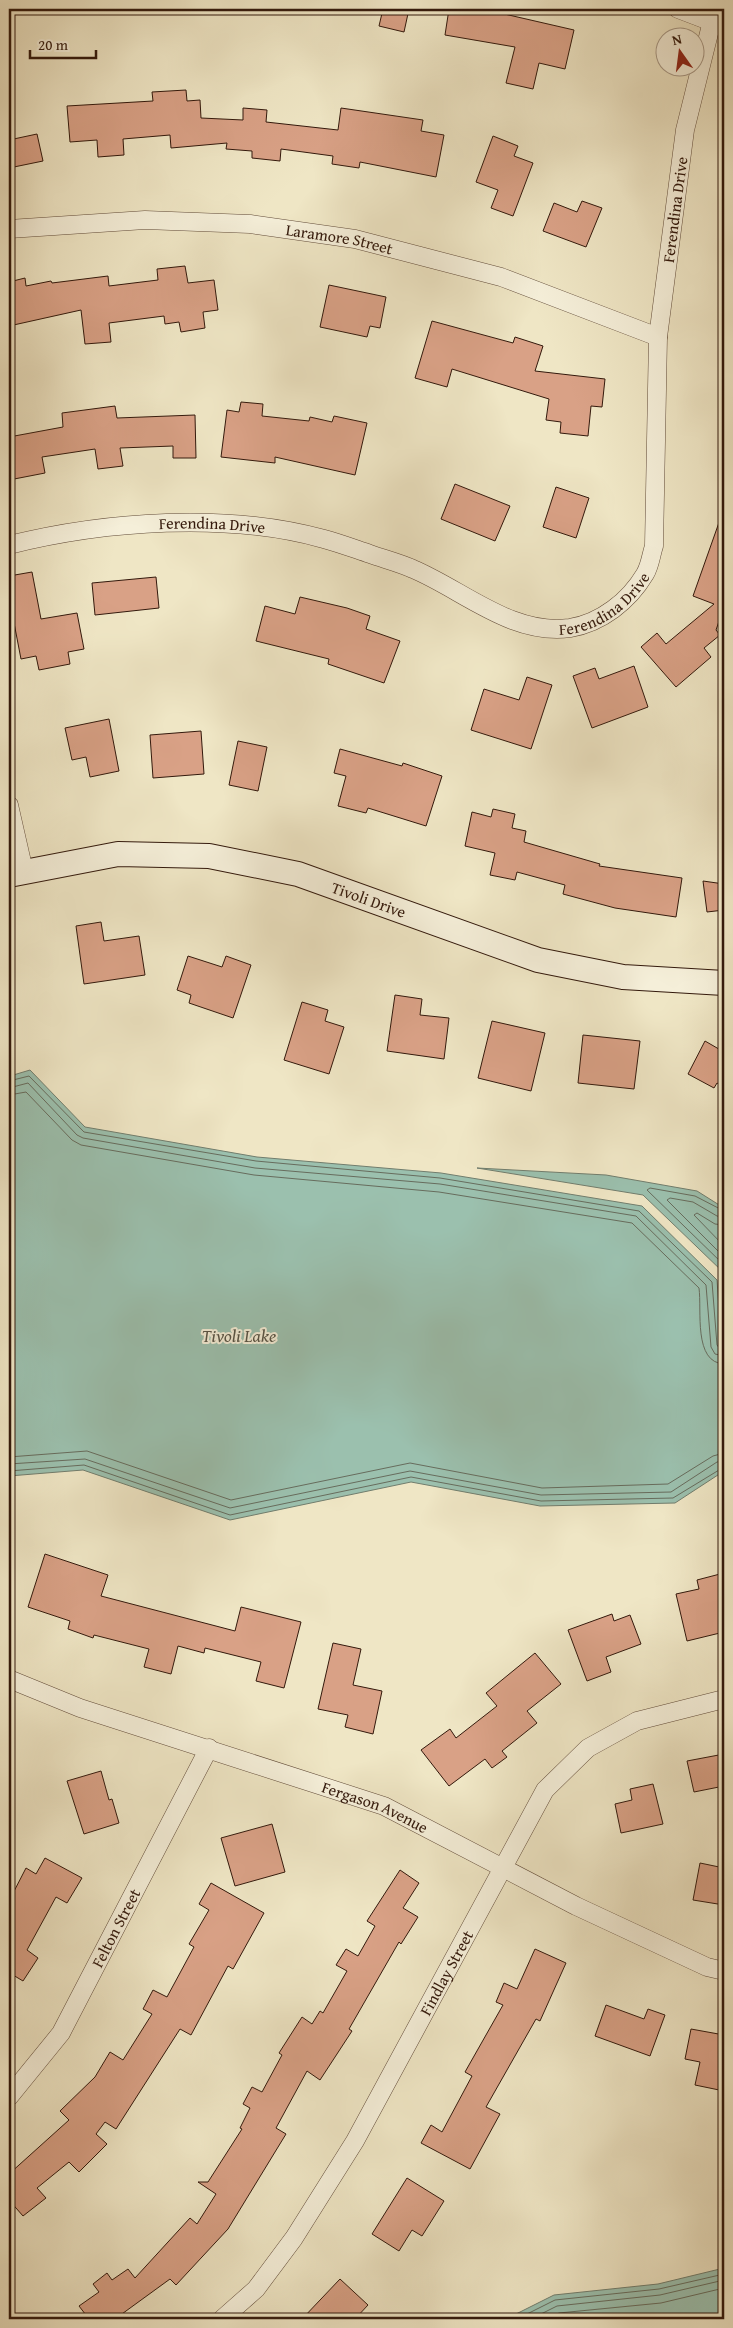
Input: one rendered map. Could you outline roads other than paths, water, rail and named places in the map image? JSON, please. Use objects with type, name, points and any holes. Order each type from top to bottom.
[{"type":"street","points":[[678,9],[713,15]]},
{"type":"street","name":"Ferendina Drive","points":[[9,545],[48,535],[141,522],[248,525],[322,538],[413,568],[510,619],[540,628],[570,628],[603,616],[624,600],[646,573],[654,546],[658,337],[686,130],[713,15]]},
{"type":"street","name":"Laramore Street","points":[[9,228],[145,220],[250,224],[355,239],[501,277],[658,337]]},
{"type":"street","points":[[9,805],[16,873]]},
{"type":"street","name":"Tivoli Drive","points":[[16,873],[118,854],[209,856],[298,874],[538,960],[623,977],[724,983]]},
{"type":"street","name":"Fergason Avenue","points":[[9,1679],[80,1708],[209,1748],[384,1806],[505,1867],[576,1906],[707,1966],[724,1971]]},
{"type":"street","name":"Findlay Street","points":[[222,2319],[256,2289],[289,2246],[355,2141],[545,1790],[588,1748],[637,1721],[724,1699]]},
{"type":"street","name":"Felton Street","points":[[9,2097],[61,2033],[209,1748]]},
{"type":"water","name":"Tivoli Lake","points":[[30,1070],[85,1127],[257,1157],[441,1173],[642,1206],[717,1280],[724,1381],[724,1471],[675,1503],[540,1506],[411,1482],[230,1520],[83,1470],[9,1476],[9,1085],[10,1076]]},
{"type":"water","points":[[477,1168],[606,1175],[697,1191],[724,1208],[724,1273],[643,1195]]},
{"type":"water","points":[[724,2268],[724,2319],[506,2319],[554,2295],[658,2284]]}]
